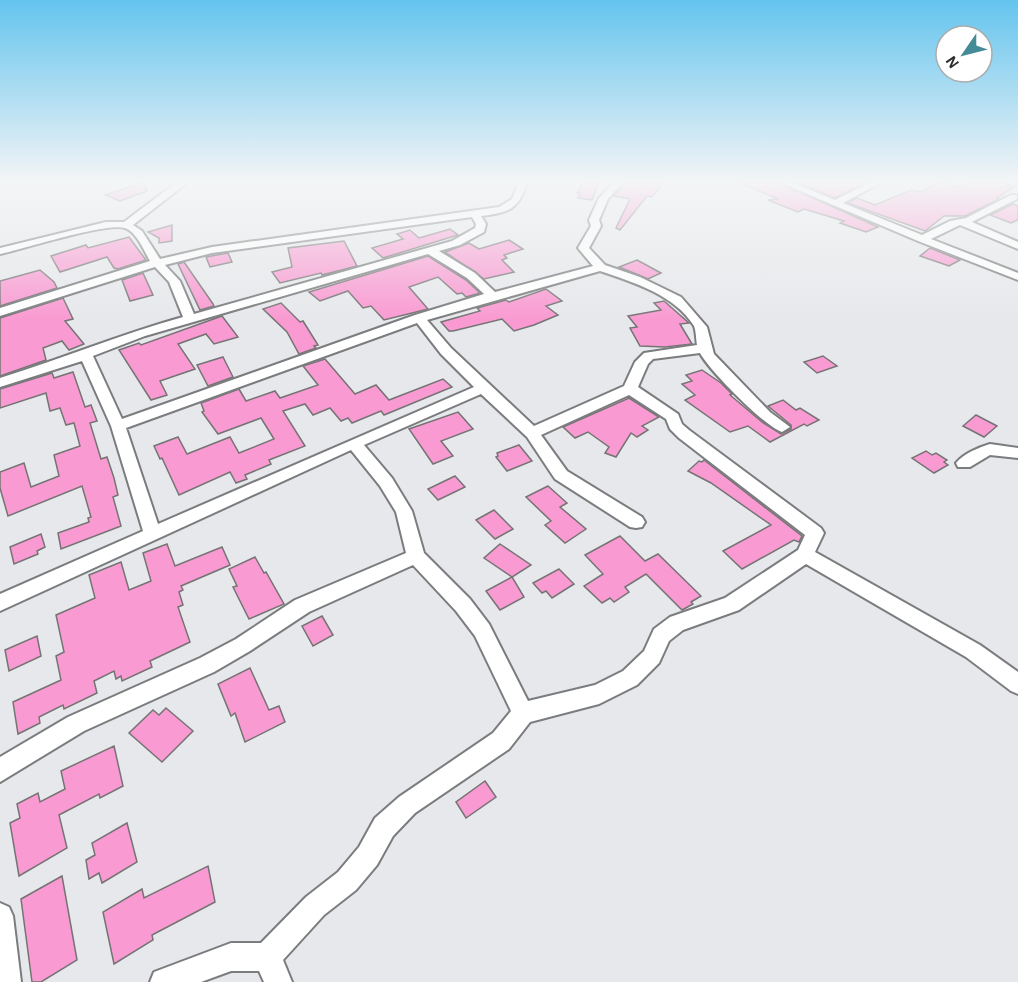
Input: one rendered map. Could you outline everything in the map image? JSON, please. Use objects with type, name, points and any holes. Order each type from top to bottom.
[{"type":"street","points":[[0,251],[94,228]]},
{"type":"street","points":[[131,228],[138,233],[157,263],[174,281],[190,318]]},
{"type":"street","points":[[0,312],[157,263],[233,246],[375,228]]},
{"type":"street","points":[[0,383],[86,356],[115,342],[190,318],[456,243],[475,235],[480,228]]},
{"type":"street","points":[[595,228],[583,248],[602,267],[636,279],[677,300],[701,327],[704,348],[708,356],[765,415],[782,427]]},
{"type":"street","points":[[895,228],[1018,277]]},
{"type":"street","points":[[922,239],[945,228]]},
{"type":"street","points":[[976,228],[1018,246]]},
{"type":"street","points":[[429,251],[460,268],[485,287],[492,296]]},
{"type":"street","points":[[118,426],[418,318],[602,267]]},
{"type":"street","points":[[418,318],[446,351],[532,433],[561,475],[636,522]]},
{"type":"street","points":[[532,433],[630,389],[642,362],[649,356],[704,348]]},
{"type":"street","points":[[86,356],[118,426],[152,533]]},
{"type":"street","points":[[0,603],[354,443],[483,388]]},
{"type":"street","points":[[164,982],[231,957],[272,970],[315,906],[346,881],[368,856],[384,827],[407,805],[501,741],[524,713],[599,694],[630,678],[652,657],[661,635],[677,623],[732,604],[805,555],[815,533],[684,435],[675,426],[673,417],[630,389]]},
{"type":"street","points":[[354,443],[386,482],[404,511],[416,556],[463,605],[482,630],[494,658],[507,677],[524,713]]},
{"type":"street","points":[[964,463],[984,450],[997,447],[1018,453]]},
{"type":"street","points":[[805,555],[973,651],[1018,684]]},
{"type":"street","points":[[0,770],[76,724],[216,660],[302,606],[416,556]]},
{"type":"street","points":[[0,916],[7,982]]},
{"type":"building","points":[[172,228],[172,241],[159,243],[159,238],[148,232]]},
{"type":"building","points":[[854,228],[876,228],[866,232]]},
{"type":"building","points":[[450,229],[458,235],[383,258],[372,248],[403,239],[397,234],[410,230],[419,238]]},
{"type":"building","points":[[129,237],[146,260],[118,269],[114,268],[107,257],[60,272],[51,256],[86,245],[88,248]]},
{"type":"building","points":[[509,240],[523,249],[504,255],[507,258],[502,260],[514,272],[484,279],[445,252],[469,243],[479,249]]},
{"type":"building","points":[[344,241],[357,266],[280,283],[272,272],[292,267],[288,248]]},
{"type":"building","points":[[930,248],[960,260],[949,266],[920,256]]},
{"type":"building","points":[[228,253],[232,262],[210,267],[206,257]]},
{"type":"building","points":[[428,256],[466,280],[480,293],[466,297],[462,293],[457,294],[438,277],[409,287],[428,309],[384,320],[371,306],[363,308],[348,291],[320,301],[309,292]]},
{"type":"building","points":[[637,260],[661,273],[648,279],[619,267]]},
{"type":"building","points":[[184,262],[214,306],[200,310],[178,264]]},
{"type":"building","points":[[40,270],[54,282],[57,288],[0,306],[0,281]]},
{"type":"building","points":[[143,273],[153,295],[130,301],[122,280]]},
{"type":"building","points":[[546,289],[562,301],[546,306],[558,315],[534,325],[514,331],[502,319],[449,331],[441,322],[480,311],[477,308],[506,300],[509,302]]},
{"type":"building","points":[[63,298],[73,319],[65,321],[84,344],[69,350],[62,341],[43,348],[46,360],[0,376],[0,318]]},
{"type":"building","points":[[664,301],[689,323],[680,324],[692,344],[665,347],[640,346],[630,328],[637,327],[628,316],[661,310],[654,303]]},
{"type":"building","points":[[281,303],[300,322],[303,321],[318,345],[314,346],[316,348],[299,354],[287,332],[263,309]]},
{"type":"building","points":[[222,316],[238,337],[214,344],[206,334],[178,344],[195,369],[160,381],[167,395],[151,400],[119,350],[139,343],[141,345]]},
{"type":"building","points":[[823,356],[837,366],[817,373],[804,362]]},
{"type":"building","points":[[223,357],[233,377],[208,386],[197,365]]},
{"type":"building","points":[[325,359],[355,394],[376,385],[389,400],[443,379],[452,387],[384,415],[381,411],[352,423],[348,418],[341,421],[330,408],[313,415],[305,404],[283,411],[305,446],[269,460],[271,464],[245,475],[247,479],[236,483],[230,472],[179,495],[154,446],[178,437],[187,454],[230,437],[239,453],[274,439],[261,418],[218,434],[202,412],[204,411],[201,403],[239,389],[246,401],[275,391],[280,398],[318,385],[303,366]]},
{"type":"building","points":[[702,370],[721,383],[732,394],[730,395],[762,422],[781,434],[791,429],[791,425],[768,406],[783,400],[796,410],[800,408],[819,420],[807,426],[804,424],[770,442],[748,426],[730,432],[685,400],[695,395],[682,384],[692,381],[686,375]]},
{"type":"building","points":[[73,372],[85,407],[91,405],[97,421],[90,423],[101,459],[107,457],[114,478],[118,495],[113,497],[121,526],[61,549],[58,533],[89,522],[88,518],[91,517],[82,486],[8,516],[0,488],[0,472],[24,463],[31,487],[59,476],[54,455],[80,446],[74,423],[66,425],[60,408],[50,411],[46,393],[0,408],[0,389],[52,373],[54,378]]},
{"type":"building","points":[[629,398],[659,417],[642,426],[648,430],[637,437],[631,433],[616,457],[605,453],[609,447],[588,432],[575,438],[563,427]]},
{"type":"building","points":[[458,412],[473,429],[441,441],[453,456],[433,464],[409,429]]},
{"type":"building","points":[[976,415],[997,426],[984,437],[963,426]]},
{"type":"building","points":[[519,445],[532,461],[507,471],[496,457],[497,453]]},
{"type":"building","points":[[926,451],[932,455],[936,453],[947,460],[944,462],[948,465],[934,473],[912,458]]},
{"type":"building","points":[[704,460],[802,536],[799,542],[794,540],[742,569],[723,551],[771,525],[711,483],[688,471],[699,461]]},
{"type":"building","points":[[455,476],[465,487],[438,500],[428,489]]},
{"type":"building","points":[[548,486],[567,503],[560,507],[586,529],[565,543],[545,525],[551,521],[526,497]]},
{"type":"building","points":[[494,510],[513,529],[495,539],[476,520]]},
{"type":"building","points":[[41,534],[45,547],[37,551],[38,554],[14,564],[10,547]]},
{"type":"building","points":[[620,536],[645,561],[658,554],[701,596],[682,610],[646,574],[625,587],[629,592],[614,602],[610,598],[602,603],[584,586],[603,574],[585,555]]},
{"type":"building","points":[[167,544],[175,566],[222,547],[230,565],[181,586],[183,590],[179,592],[183,605],[178,607],[190,642],[150,661],[152,667],[122,681],[121,676],[116,679],[114,671],[94,681],[97,693],[64,709],[63,705],[39,717],[40,723],[18,734],[13,702],[61,680],[56,656],[64,652],[56,615],[95,598],[89,575],[121,562],[129,590],[151,581],[143,553]]},
{"type":"building","points":[[500,544],[531,565],[512,577],[484,558]]},
{"type":"building","points":[[255,557],[284,604],[249,619],[233,587],[237,586],[229,569]]},
{"type":"building","points":[[559,569],[574,584],[552,598],[546,591],[542,593],[533,583]]},
{"type":"building","points":[[512,577],[524,597],[500,610],[486,591]]},
{"type":"building","points":[[322,616],[333,635],[313,646],[302,626]]},
{"type":"building","points":[[37,636],[41,656],[9,671],[5,650]]},
{"type":"building","points":[[250,668],[269,710],[279,706],[285,722],[245,742],[235,713],[231,716],[218,684]]},
{"type":"building","points":[[166,708],[193,731],[162,762],[129,733],[153,710],[159,715]]},
{"type":"building","points":[[114,746],[123,786],[100,798],[99,794],[59,815],[67,848],[19,876],[10,823],[20,818],[17,804],[38,793],[40,802],[65,789],[61,771]]},
{"type":"building","points":[[485,781],[496,797],[466,818],[456,802]]},
{"type":"building","points":[[127,823],[137,862],[102,883],[99,873],[89,879],[86,860],[95,855],[92,843]]},
{"type":"building","points":[[208,866],[215,902],[152,935],[153,940],[114,964],[103,912],[142,889],[144,898]]},
{"type":"building","points":[[62,876],[77,960],[41,982],[32,982],[21,899]]}]
